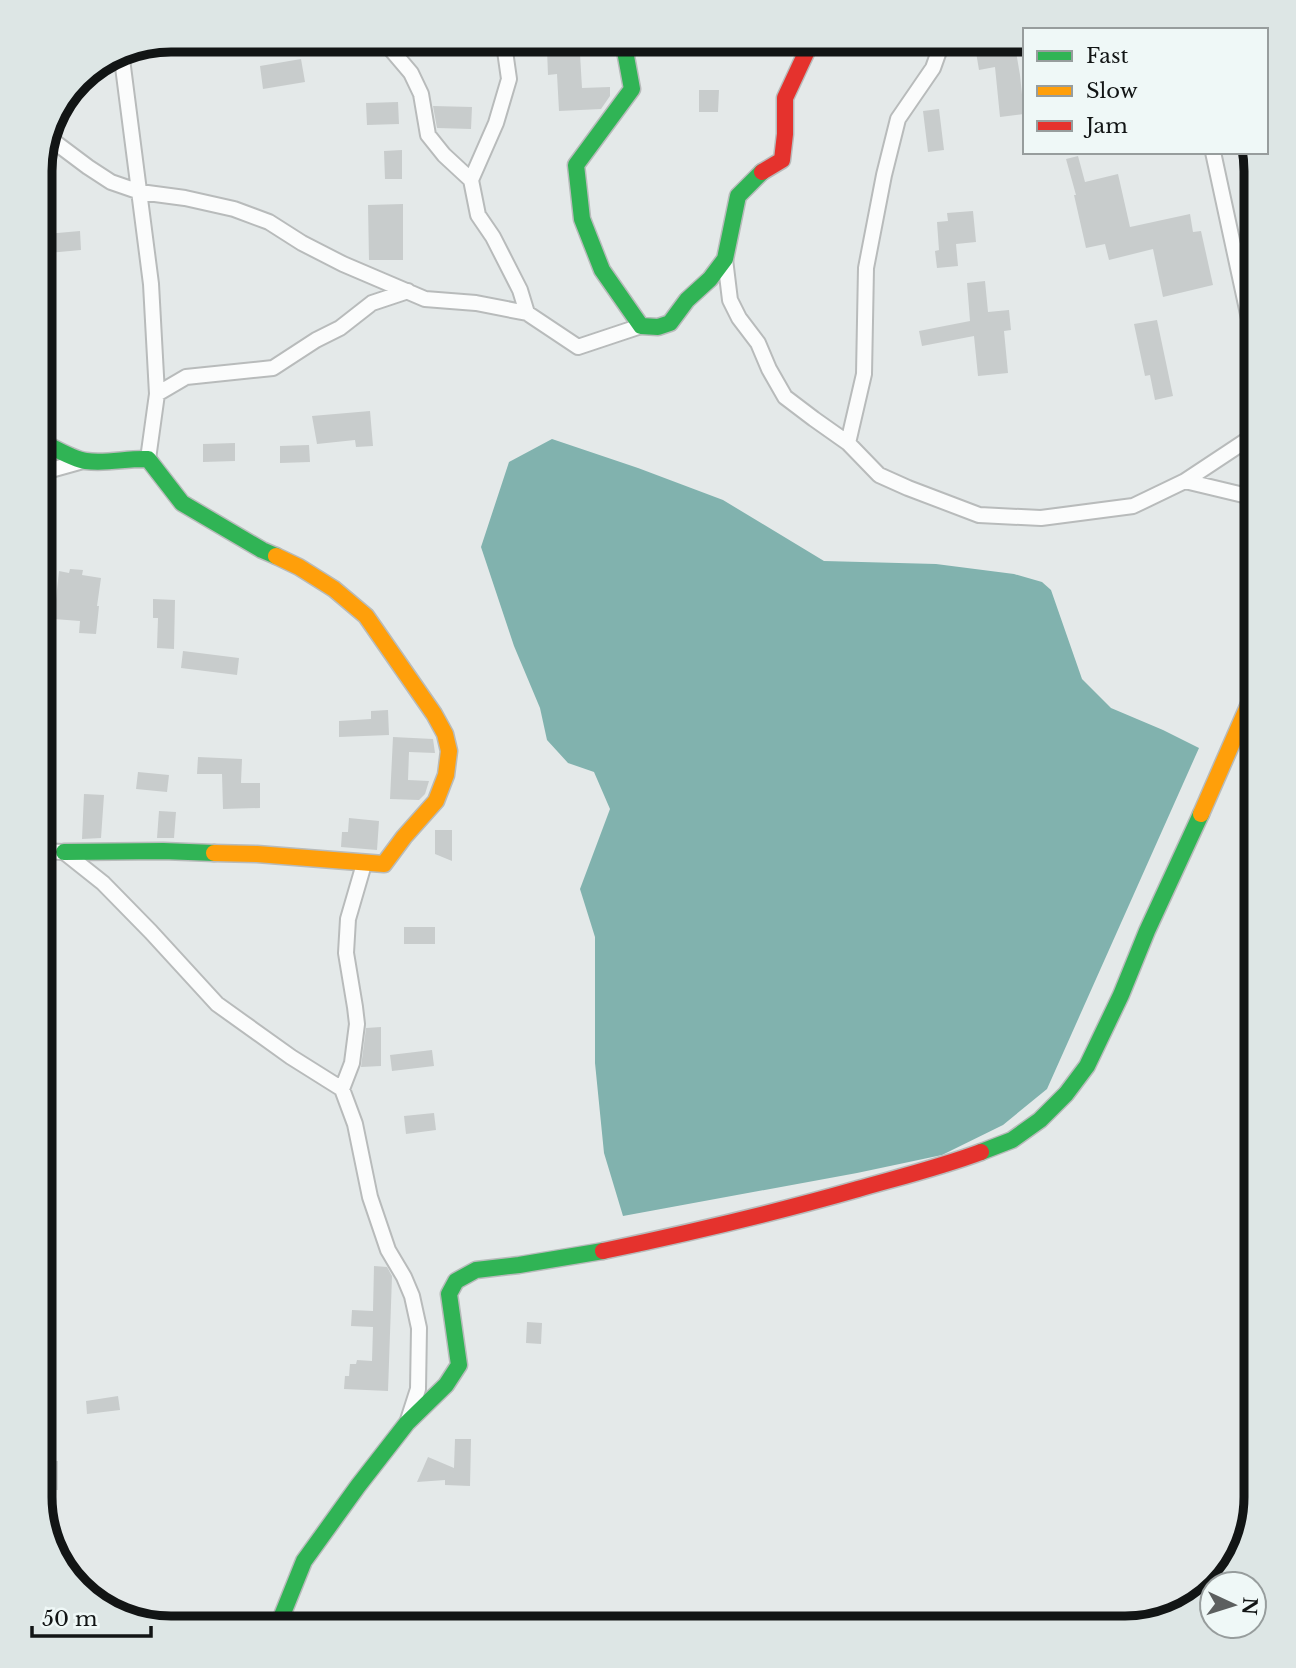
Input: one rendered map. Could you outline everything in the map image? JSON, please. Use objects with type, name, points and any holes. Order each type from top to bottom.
[{"type":"street","points":[[393,52],[411,73],[421,94],[428,135],[444,155],[471,180]]},
{"type":"street","points":[[505,52],[509,79],[496,123],[471,180],[478,215],[493,237],[520,290],[527,313]]},
{"type":"street","points":[[625,52],[632,89],[576,165],[582,219],[602,270],[642,326]]},
{"type":"street","points":[[806,53],[785,98],[782,160],[763,171],[738,196],[725,259],[730,300],[739,318],[758,343],[785,397],[848,443],[879,475],[979,515],[1041,518],[1133,506],[1185,481],[1244,442]]},
{"type":"street","points":[[848,443],[864,374],[866,268],[884,175],[898,119],[933,68],[938,53]]},
{"type":"street","points":[[52,852],[257,854],[383,864],[436,801],[446,775],[449,751],[445,734],[434,714],[366,617],[334,589],[299,567],[262,550],[182,503],[148,459],[157,394],[151,284],[123,63]]},
{"type":"street","points":[[56,144],[111,182],[140,192],[185,198],[234,209],[269,222],[302,243],[425,299],[477,303],[527,313],[578,347],[642,326],[658,327],[670,323],[725,259]]},
{"type":"street","points":[[1213,154],[1244,295]]},
{"type":"street","points":[[157,394],[186,377],[272,368],[340,328],[372,303],[408,291]]},
{"type":"street","points":[[53,447],[83,461],[103,463],[130,458],[148,459]]},
{"type":"street","points":[[53,469],[83,461]]},
{"type":"street","points":[[1185,481],[1244,495]]},
{"type":"street","points":[[282,1616],[304,1561],[407,1423],[446,1385],[459,1365],[449,1294],[456,1280],[476,1270],[592,1253],[790,1208],[951,1163],[1012,1140],[1040,1120],[1066,1094],[1087,1066],[1244,716]]},
{"type":"street","points":[[64,852],[103,883],[217,1004],[291,1057],[342,1089],[355,1124],[370,1197],[388,1250],[412,1296],[419,1328],[418,1389],[407,1423]]},
{"type":"street","points":[[342,1089],[352,1063],[356,1024],[346,953],[348,919],[364,864]]},
{"type":"water","points":[[552,439],[723,500],[824,561],[936,564],[1014,574],[1042,582],[1051,590],[1082,679],[1111,708],[1199,748],[1047,1089],[1003,1125],[942,1155],[623,1216],[604,1153],[595,1063],[595,937],[580,889],[610,809],[594,772],[568,763],[547,740],[540,708],[514,646],[481,547],[509,462]]},
{"type":"building","points":[[547,52],[580,54],[582,88],[610,87],[610,96],[601,109],[559,111],[557,74],[548,75]]},
{"type":"building","points":[[976,53],[1016,53],[1023,114],[1000,117],[995,67],[979,70]]},
{"type":"building","points":[[301,59],[305,82],[263,89],[260,66]]},
{"type":"building","points":[[699,90],[719,90],[718,112],[699,112]]},
{"type":"building","points":[[398,102],[399,124],[367,125],[366,103]]},
{"type":"building","points":[[433,106],[472,107],[471,129],[437,128]]},
{"type":"building","points":[[939,109],[944,150],[928,152],[923,111]]},
{"type":"building","points":[[402,150],[402,179],[385,179],[384,151]]},
{"type":"building","points":[[1078,156],[1085,182],[1118,174],[1130,227],[1190,214],[1193,232],[1201,231],[1213,285],[1163,297],[1153,249],[1109,260],[1105,244],[1086,248],[1066,159]]},
{"type":"building","points":[[403,204],[403,260],[369,260],[368,205]]},
{"type":"building","points":[[973,211],[976,242],[956,244],[958,266],[937,268],[937,222],[948,221],[947,213]]},
{"type":"building","points":[[80,231],[81,250],[53,253],[53,233]]},
{"type":"building","points":[[985,281],[988,312],[1009,310],[1011,330],[1004,331],[1008,373],[978,376],[974,336],[922,346],[919,331],[970,321],[967,283]]},
{"type":"building","points":[[1157,320],[1173,396],[1155,400],[1150,375],[1145,376],[1134,324]]},
{"type":"building","points":[[370,411],[373,446],[356,447],[355,440],[317,444],[312,416]]},
{"type":"building","points":[[235,443],[235,461],[203,462],[203,444]]},
{"type":"building","points":[[309,445],[310,462],[280,463],[280,446]]},
{"type":"building","points":[[70,569],[83,570],[82,575],[101,578],[96,634],[79,633],[80,621],[54,619],[59,571],[69,573]]},
{"type":"building","points":[[153,599],[175,600],[174,649],[157,648],[158,618],[153,618]]},
{"type":"building","points":[[183,651],[239,658],[237,675],[181,668]]},
{"type":"building","points":[[388,710],[389,735],[339,737],[339,721],[371,719],[371,711]]},
{"type":"building","points":[[393,737],[433,739],[435,753],[409,752],[408,780],[429,781],[425,794],[419,800],[390,799]]},
{"type":"building","points":[[198,757],[242,759],[241,783],[260,783],[260,808],[223,809],[222,774],[197,774]]},
{"type":"building","points":[[138,772],[169,775],[167,792],[136,789]]},
{"type":"building","points":[[84,794],[104,795],[101,838],[82,839]]},
{"type":"building","points":[[159,811],[176,812],[174,838],[157,838]]},
{"type":"building","points":[[349,818],[379,821],[377,850],[341,847],[342,832],[348,832]]},
{"type":"building","points":[[435,830],[452,830],[452,861],[435,854]]},
{"type":"building","points":[[404,927],[435,927],[435,944],[404,944]]},
{"type":"building","points":[[381,1027],[381,1066],[361,1067],[366,1028]]},
{"type":"building","points":[[432,1050],[434,1066],[392,1071],[390,1055]]},
{"type":"building","points":[[434,1113],[436,1130],[406,1134],[404,1116]]},
{"type":"building","points":[[374,1266],[387,1267],[392,1276],[388,1391],[344,1389],[350,1364],[356,1364],[357,1360],[372,1361],[373,1327],[351,1326],[352,1310],[373,1311]]},
{"type":"building","points":[[527,1322],[542,1323],[541,1344],[526,1343]]},
{"type":"building","points":[[118,1396],[120,1410],[87,1414],[86,1401]]},
{"type":"building","points":[[455,1439],[471,1439],[470,1486],[445,1485],[445,1480],[417,1482],[428,1457],[454,1468]]},
{"type":"building","points":[[52,1461],[58,1461],[58,1490],[52,1490]]},
{"type":"traffic: fast","points":[[625,52],[632,89],[576,165],[582,219],[602,270],[641,326],[658,327],[670,323],[687,300],[710,279],[725,259],[738,196],[762,172]]},
{"type":"traffic: fast","points":[[53,447],[86,461],[148,459],[182,503],[276,556]]},
{"type":"traffic: fast","points":[[981,1152],[1012,1140],[1040,1120],[1066,1094],[1087,1066],[1201,814]]},
{"type":"traffic: fast","points":[[64,852],[214,853]]},
{"type":"traffic: fast","points":[[282,1616],[304,1561],[407,1423],[446,1385],[459,1365],[449,1294],[456,1281],[476,1270],[603,1251]]},
{"type":"traffic: slow","points":[[214,853],[384,864],[436,801],[446,775],[449,751],[445,734],[366,616],[334,589],[276,556]]},
{"type":"traffic: slow","points":[[1201,814],[1244,715]]},
{"type":"traffic: jam","points":[[762,172],[782,160],[785,98],[806,53]]},
{"type":"traffic: jam","points":[[603,1251],[795,1206],[920,1172],[981,1152]]}]
